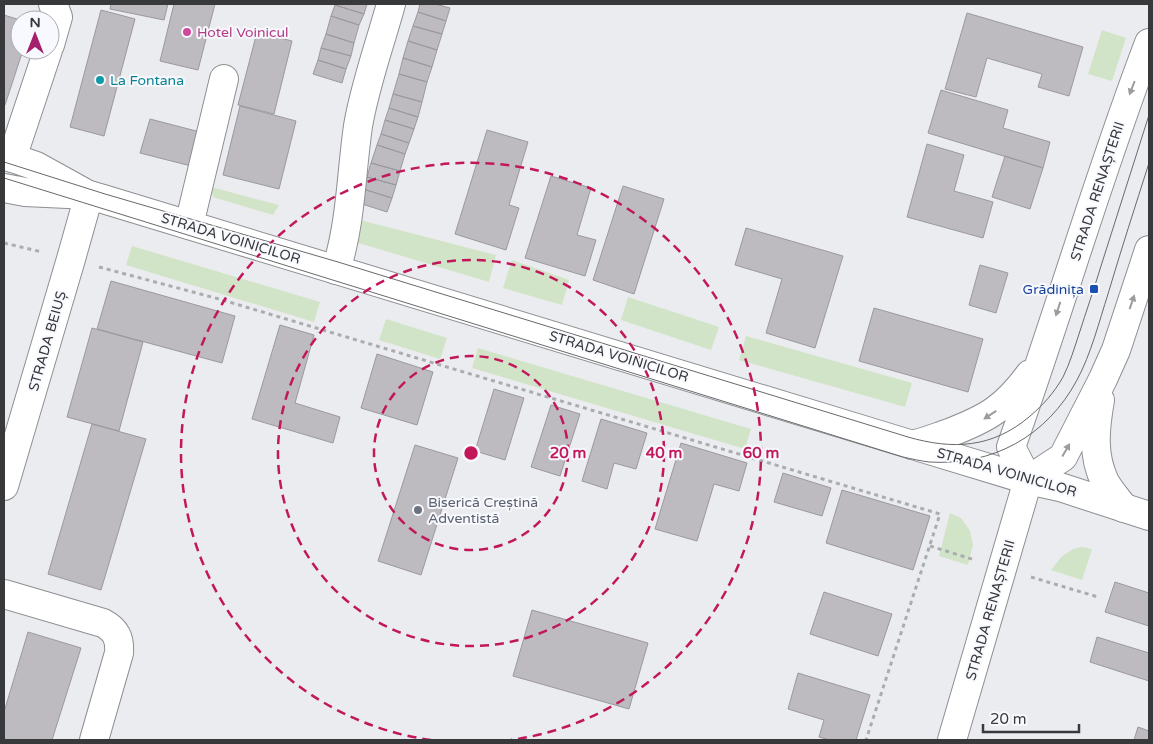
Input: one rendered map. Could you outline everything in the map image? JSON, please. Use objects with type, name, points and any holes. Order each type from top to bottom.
[{"type":"street","points":[[336,270],[348,220],[358,125],[391,4]]},
{"type":"street","name":"STRADA RENAȘTERII","points":[[952,740],[1028,480],[1011,447],[1124,108],[1149,43]]},
{"type":"street","points":[[8,157],[44,60]]},
{"type":"street","points":[[189,225],[224,79]]},
{"type":"street","name":"STRADA VOINICILOR","points":[[8,157],[36,166],[89,195],[1028,480],[1060,487],[1137,512]]},
{"type":"street","name":"STRADA VOINICILOR","points":[[4,188],[42,193],[89,195]]},
{"type":"street","name":"STRADA BEIUȘ","points":[[4,486],[14,416],[71,259],[89,195]]},
{"type":"street","points":[[1028,480],[1063,457],[1116,350],[1149,250]]},
{"type":"street","points":[[912,445],[980,421],[994,412],[1018,391],[1044,352]]},
{"type":"street","points":[[1103,379],[1097,418],[1097,461],[1106,484],[1137,512]]},
{"type":"street","points":[[4,594],[102,623],[117,634],[120,644],[119,653],[94,740]]},
{"type":"path","points":[[4,243],[218,298],[940,514],[866,740]]},
{"type":"green space","points":[[1102,30],[1126,38],[1112,81],[1088,74]]},
{"type":"green space","points":[[211,187],[279,205],[273,215],[213,197]]},
{"type":"green space","points":[[356,219],[496,255],[489,282],[352,241]]},
{"type":"green space","points":[[132,246],[320,302],[314,322],[126,265]]},
{"type":"green space","points":[[512,260],[569,280],[562,305],[503,288]]},
{"type":"green space","points":[[628,297],[719,327],[711,350],[621,320]]},
{"type":"green space","points":[[386,319],[447,338],[440,359],[379,340]]},
{"type":"green space","points":[[746,336],[912,383],[905,407],[739,360]]},
{"type":"green space","points":[[478,348],[751,429],[745,449],[472,368]]},
{"type":"green space","points":[[950,513],[961,518],[970,531],[973,545],[968,565],[939,556]]},
{"type":"green space","points":[[1082,547],[1092,549],[1082,580],[1051,570],[1064,555]]},
{"type":"building","points":[[111,4],[168,4],[164,20],[110,9]]},
{"type":"building","name":"Hotel Voinicul","points":[[174,4],[215,4],[198,70],[160,61]]},
{"type":"building","points":[[335,4],[367,4],[364,14]]},
{"type":"building","points":[[420,4],[435,4],[450,8],[446,21],[418,12]]},
{"type":"building","points":[[335,5],[364,14],[359,25],[331,16]]},
{"type":"building","name":"La Fontana","points":[[101,10],[135,19],[104,136],[70,127]]},
{"type":"building","points":[[418,12],[446,21],[442,34],[413,26]]},
{"type":"building","points":[[967,13],[1083,47],[1069,96],[1038,87],[1042,74],[987,58],[976,97],[945,89]]},
{"type":"building","points":[[4,15],[10,17],[10,60],[20,60],[4,105]]},
{"type":"building","points":[[331,16],[359,25],[354,43],[326,34]]},
{"type":"building","points":[[413,26],[442,34],[437,50],[408,41]]},
{"type":"building","points":[[257,32],[292,41],[274,114],[238,105]]},
{"type":"building","points":[[326,34],[354,43],[351,56],[321,48]]},
{"type":"building","points":[[408,41],[437,50],[432,67],[403,58]]},
{"type":"building","points":[[321,48],[351,56],[346,69],[318,60]]},
{"type":"building","points":[[403,58],[432,67],[427,82],[399,74]]},
{"type":"building","points":[[318,60],[346,69],[342,83],[313,74]]},
{"type":"building","points":[[399,74],[427,82],[422,102],[393,94]]},
{"type":"building","points":[[941,90],[1008,110],[1003,128],[1050,142],[1043,168],[928,133]]},
{"type":"building","points":[[393,94],[422,102],[418,117],[389,108]]},
{"type":"building","points":[[240,106],[296,121],[279,189],[223,175]]},
{"type":"building","points":[[389,108],[418,117],[414,129],[385,120]]},
{"type":"building","points":[[150,119],[200,132],[191,166],[140,153]]},
{"type":"building","points":[[385,120],[414,129],[409,143],[381,134]]},
{"type":"building","points":[[487,130],[528,142],[509,205],[519,208],[506,250],[455,234]]},
{"type":"building","points":[[381,134],[409,143],[405,154],[377,145]]},
{"type":"building","points":[[927,144],[964,155],[954,191],[993,202],[983,238],[907,217]]},
{"type":"building","points":[[377,145],[405,154],[400,171],[371,163]]},
{"type":"building","points":[[1005,156],[1043,168],[1030,209],[992,197]]},
{"type":"building","points":[[371,163],[400,171],[396,185],[367,177]]},
{"type":"building","points":[[551,176],[591,188],[577,235],[596,240],[585,276],[525,258]]},
{"type":"building","points":[[367,177],[396,185],[392,198],[363,189]]},
{"type":"building","points":[[623,186],[664,199],[634,294],[593,280]]},
{"type":"building","points":[[363,189],[392,198],[387,212],[359,203]]},
{"type":"building","points":[[746,228],[843,256],[815,348],[766,333],[782,279],[735,265]]},
{"type":"building","points":[[980,265],[1008,273],[996,313],[969,305]]},
{"type":"building","points":[[111,281],[235,316],[222,363],[97,329]]},
{"type":"building","points":[[874,308],[983,339],[968,392],[859,361]]},
{"type":"building","points":[[280,325],[314,335],[295,403],[340,417],[333,443],[252,419]]},
{"type":"building","points":[[92,328],[143,342],[119,431],[67,417]]},
{"type":"building","points":[[377,354],[433,372],[417,425],[361,408]]},
{"type":"building","points":[[494,389],[524,398],[505,460],[475,451]]},
{"type":"building","points":[[551,405],[580,414],[560,476],[531,467]]},
{"type":"building","points":[[601,419],[647,433],[636,469],[614,463],[607,489],[582,481]]},
{"type":"building","points":[[92,424],[146,439],[101,590],[48,574]]},
{"type":"building","points":[[681,443],[747,463],[739,491],[714,484],[697,541],[655,529]]},
{"type":"building","name":"Biserică Creștină Adventistă","points":[[415,445],[458,458],[421,575],[378,561]]},
{"type":"building","points":[[783,473],[831,488],[822,516],[774,502]]},
{"type":"building","points":[[842,490],[930,516],[913,570],[826,543]]},
{"type":"building","points":[[1115,582],[1149,593],[1149,626],[1105,612]]},
{"type":"building","points":[[824,592],[892,614],[878,656],[810,634]]},
{"type":"building","points":[[532,610],[648,643],[629,709],[513,676]]},
{"type":"building","points":[[28,632],[81,648],[52,740],[4,740],[4,712]]},
{"type":"building","points":[[1097,637],[1149,653],[1149,681],[1090,662]]},
{"type":"building","points":[[798,673],[870,695],[856,740],[830,740],[819,737],[824,720],[788,709]]},
{"type":"building","points":[[1138,727],[1149,731],[1149,740],[1134,740]]},
{"type":"tram line","points":[[4,162],[105,194],[338,262],[908,437],[956,445],[986,440],[1001,435],[1015,427],[1044,403],[1063,377],[1096,283],[1149,115]]},
{"type":"tram line","points":[[4,178],[903,457],[929,462],[953,462],[975,459],[996,453],[1016,444],[1034,432],[1065,400],[1077,380],[1091,349],[1149,163]]},
{"type":"place","name":"Hotel Voinicul","points":[[187,32]]},
{"type":"place","name":"La Fontana","points":[[100,80]]},
{"type":"place","name":"Grădinița","points":[[1094,289]]},
{"type":"place","name":"Biserică Creștină Adventistă","points":[[418,510]]}]
